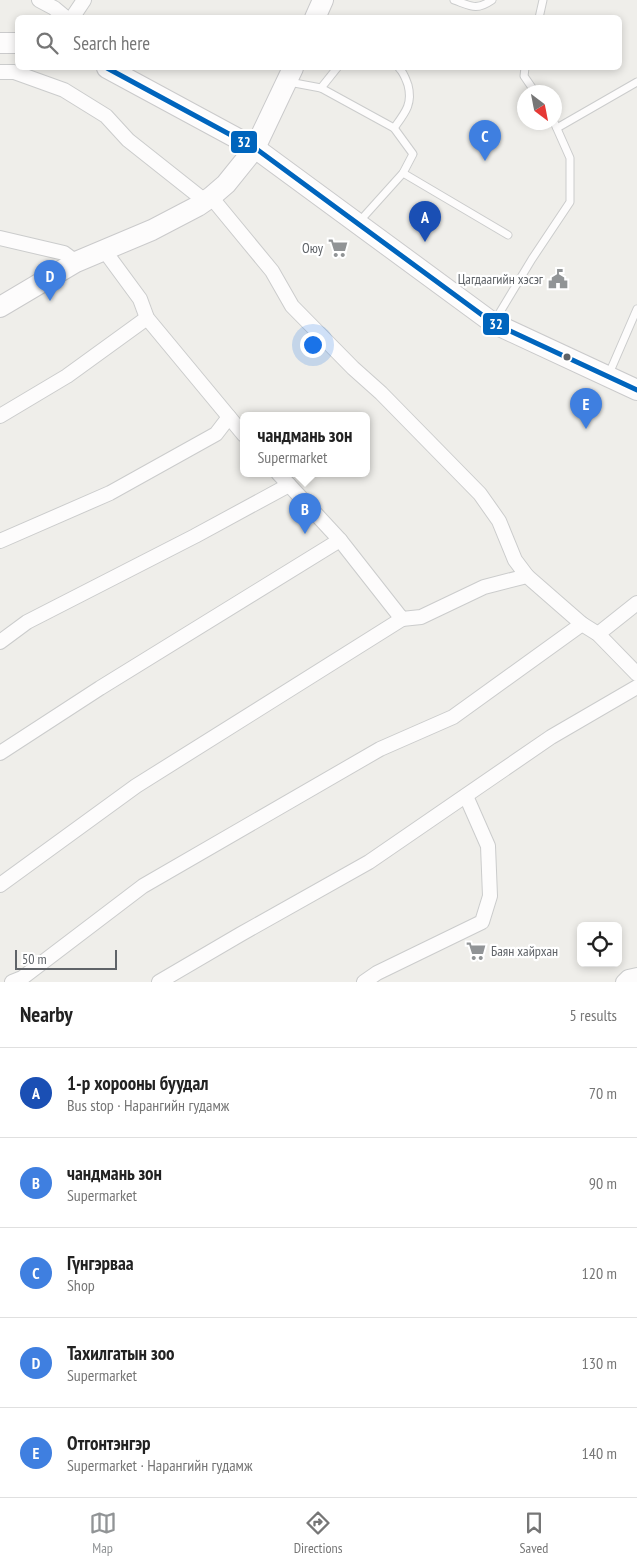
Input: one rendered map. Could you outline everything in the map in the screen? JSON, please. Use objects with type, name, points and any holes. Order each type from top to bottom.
[{"type":"main road","points":[[316,15],[322,0]]},
{"type":"main road","points":[[0,43],[15,43]]},
{"type":"main road","points":[[111,70],[255,148],[493,323],[637,390]]},
{"type":"main road","points":[[0,307],[76,262],[152,230],[208,199],[226,184],[255,148],[289,75]]},
{"type":"street","points":[[39,0],[62,15]]},
{"type":"street","points":[[74,15],[84,0]]},
{"type":"street","points":[[0,72],[14,72],[64,90],[106,116],[128,140],[208,199],[272,271],[292,306],[480,494],[499,521],[515,560],[527,576],[582,624],[598,634],[637,674]]},
{"type":"street","points":[[0,238],[64,253],[76,262]]},
{"type":"street","points":[[104,250],[140,299],[147,318],[240,430]]},
{"type":"street","points":[[0,416],[66,376],[147,318]]},
{"type":"street","points":[[0,541],[110,493],[216,434],[229,417]]},
{"type":"street","points":[[282,477],[340,540],[402,619]]},
{"type":"street","points":[[0,642],[27,622],[195,536],[289,485]]},
{"type":"street","points":[[0,753],[100,688],[340,540]]},
{"type":"street","points":[[0,885],[136,786],[402,619],[421,617],[484,587],[527,576]]},
{"type":"street","points":[[598,634],[637,603]]},
{"type":"street","points":[[12,982],[22,978],[143,886],[380,749],[452,717],[582,624]]},
{"type":"street","points":[[159,982],[370,862],[551,737],[637,686]]},
{"type":"street","points":[[364,982],[377,973],[482,922],[490,896],[488,846],[466,796]]},
{"type":"street","points":[[623,982],[628,977],[637,975]]},
{"type":"lane","points":[[454,0],[475,7],[484,6],[492,0]]},
{"type":"lane","points":[[540,15],[543,0]]},
{"type":"lane","points":[[321,88],[334,70]]},
{"type":"lane","points":[[394,128],[407,110],[410,94],[404,72],[402,70]]},
{"type":"lane","points":[[525,70],[524,76],[530,85]]},
{"type":"lane","points":[[289,75],[321,88],[394,128],[413,154],[403,172],[358,223]]},
{"type":"lane","points":[[562,121],[637,82]]},
{"type":"lane","points":[[493,323],[570,202],[570,158],[557,130]]},
{"type":"lane","points":[[403,172],[508,234]]},
{"type":"lane","points":[[608,376],[637,308]]},
{"type":"transit line","name":"32","points":[[111,70],[255,148],[493,323],[637,390]]},
{"type":"place","name":"Гүнгэрваа","points":[[485,161]]},
{"type":"place","name":"1-р хорооны буудал","points":[[425,242]]},
{"type":"place","name":"Оюу","points":[[338,248]]},
{"type":"place","name":"Цагдаагийн хэсэг","points":[[558,279]]},
{"type":"place","name":"Тахилгатын зоо","points":[[50,301]]},
{"type":"place","name":"Отгонтэнгэр","points":[[586,429]]},
{"type":"place","name":"чандмань зон","points":[[305,534]]},
{"type":"place","name":"Баян хайрхан","points":[[476,951]]}]
